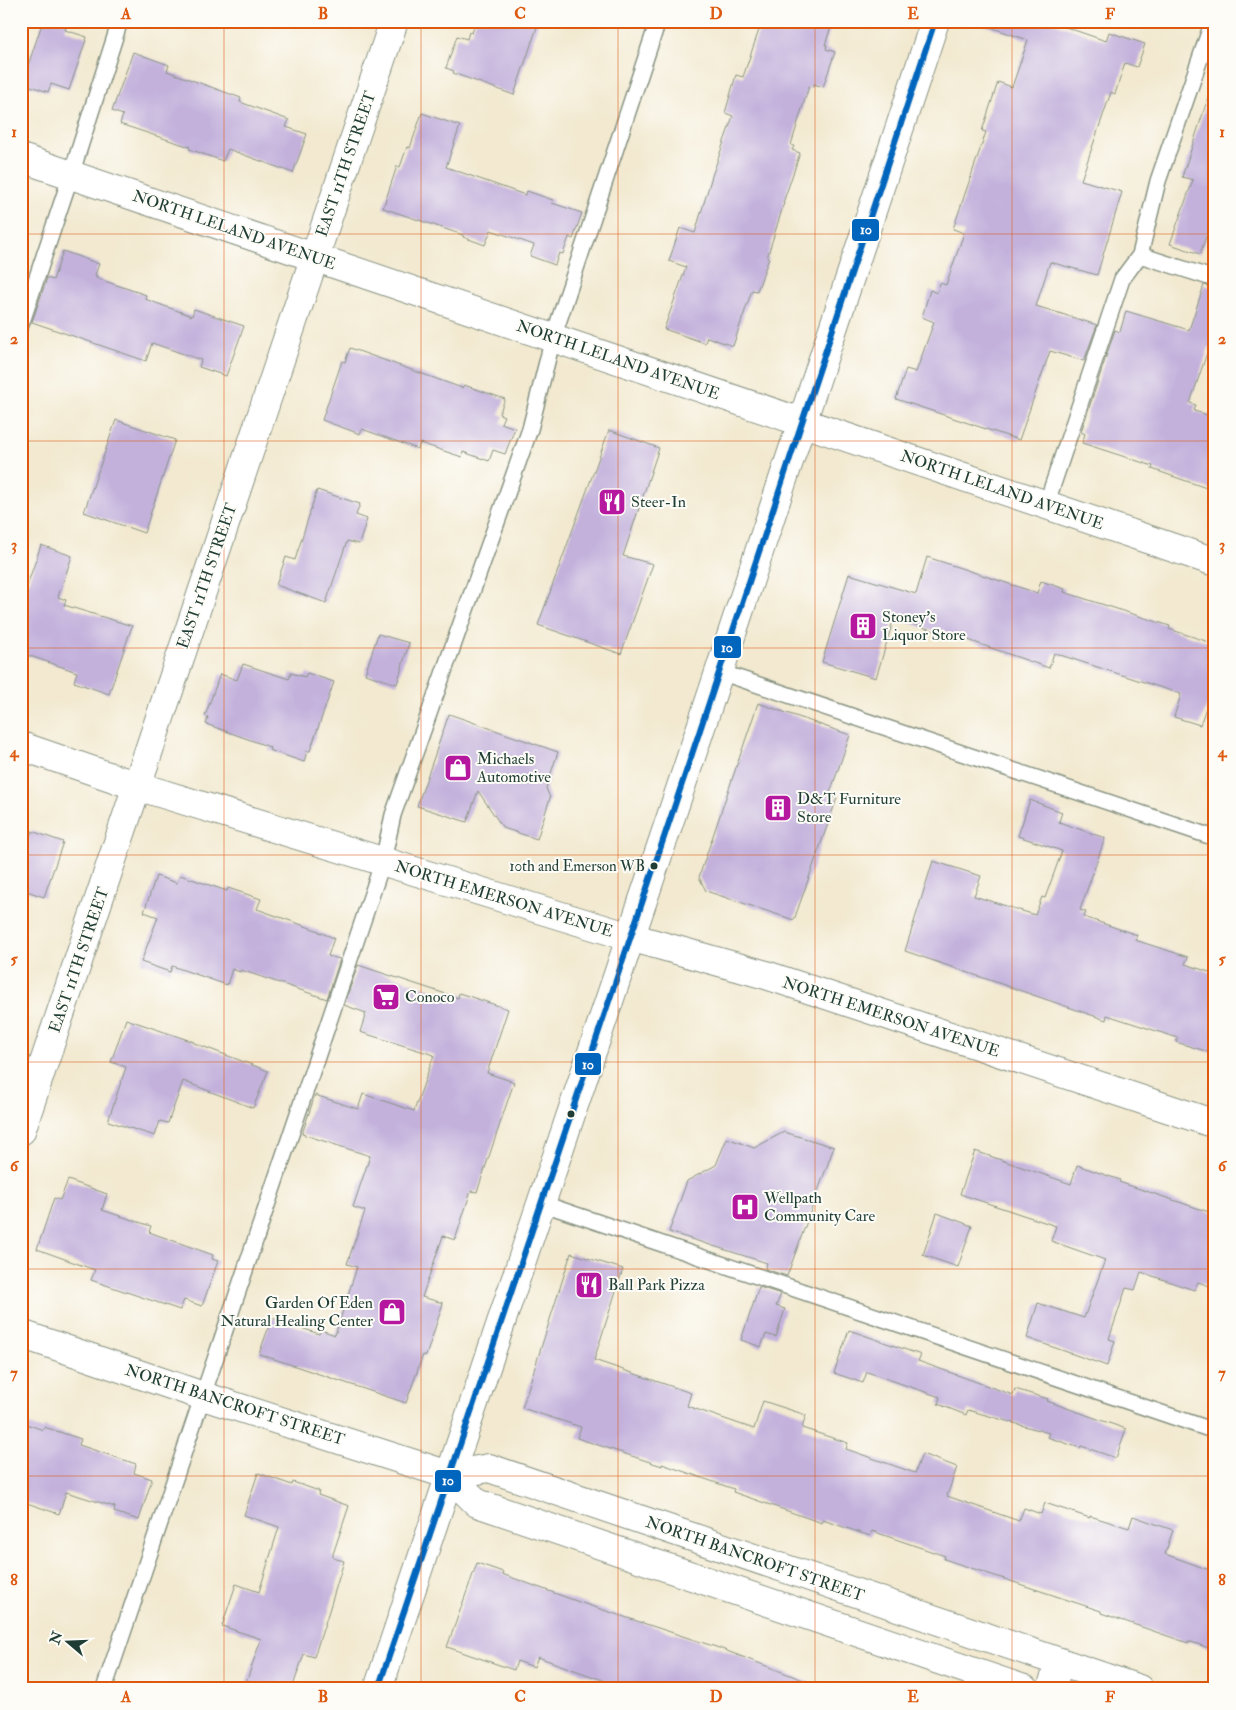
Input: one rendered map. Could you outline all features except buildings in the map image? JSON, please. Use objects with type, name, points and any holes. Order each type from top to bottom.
[{"type":"street","name":"EAST 11TH STREET","points":[[21,1132],[394,21]]},
{"type":"street","points":[[378,1689],[720,672],[935,21]]},
{"type":"street","name":"NORTH LELAND AVENUE","points":[[21,158],[1215,562]]},
{"type":"street","name":"NORTH EMERSON AVENUE","points":[[21,746],[137,786],[630,937],[766,975],[1215,1124]]},
{"type":"street","name":"NORTH BANCROFT STREET","points":[[21,1334],[203,1396],[449,1474],[489,1468],[1139,1689]]},
{"type":"street","name":"NORTH BANCROFT STREET","points":[[449,1474],[477,1503],[1024,1689]]},
{"type":"street","points":[[1051,1689],[1060,1662]]},
{"type":"lane","points":[[21,325],[72,175],[120,21]]},
{"type":"lane","points":[[104,1689],[383,861],[393,815],[530,429],[553,338],[658,21]]},
{"type":"lane","points":[[1046,505],[1122,279],[1140,255],[1158,181],[1213,21]]},
{"type":"lane","points":[[1140,255],[1215,280]]},
{"type":"lane","points":[[720,672],[1215,838]]},
{"type":"lane","points":[[541,1203],[1215,1431]]},
{"type":"transit line","name":"10","points":[[378,1689],[692,754],[935,21]]},
{"type":"place","name":"Steer-In","points":[[612,502]]},
{"type":"place","name":"Stoney's Liquor Store","points":[[863,626]]},
{"type":"place","name":"Michaels Automotive","points":[[458,768]]},
{"type":"place","name":"D&T Furniture Store","points":[[778,808]]},
{"type":"place","name":"10th and Emerson WB","points":[[654,866]]},
{"type":"place","name":"Conoco","points":[[386,997]]},
{"type":"place","name":"Wellpath Community Care","points":[[745,1207]]},
{"type":"place","name":"Ball Park Pizza","points":[[589,1285]]},
{"type":"place","name":"Garden Of Eden Natural Healing Center","points":[[392,1312]]}]
